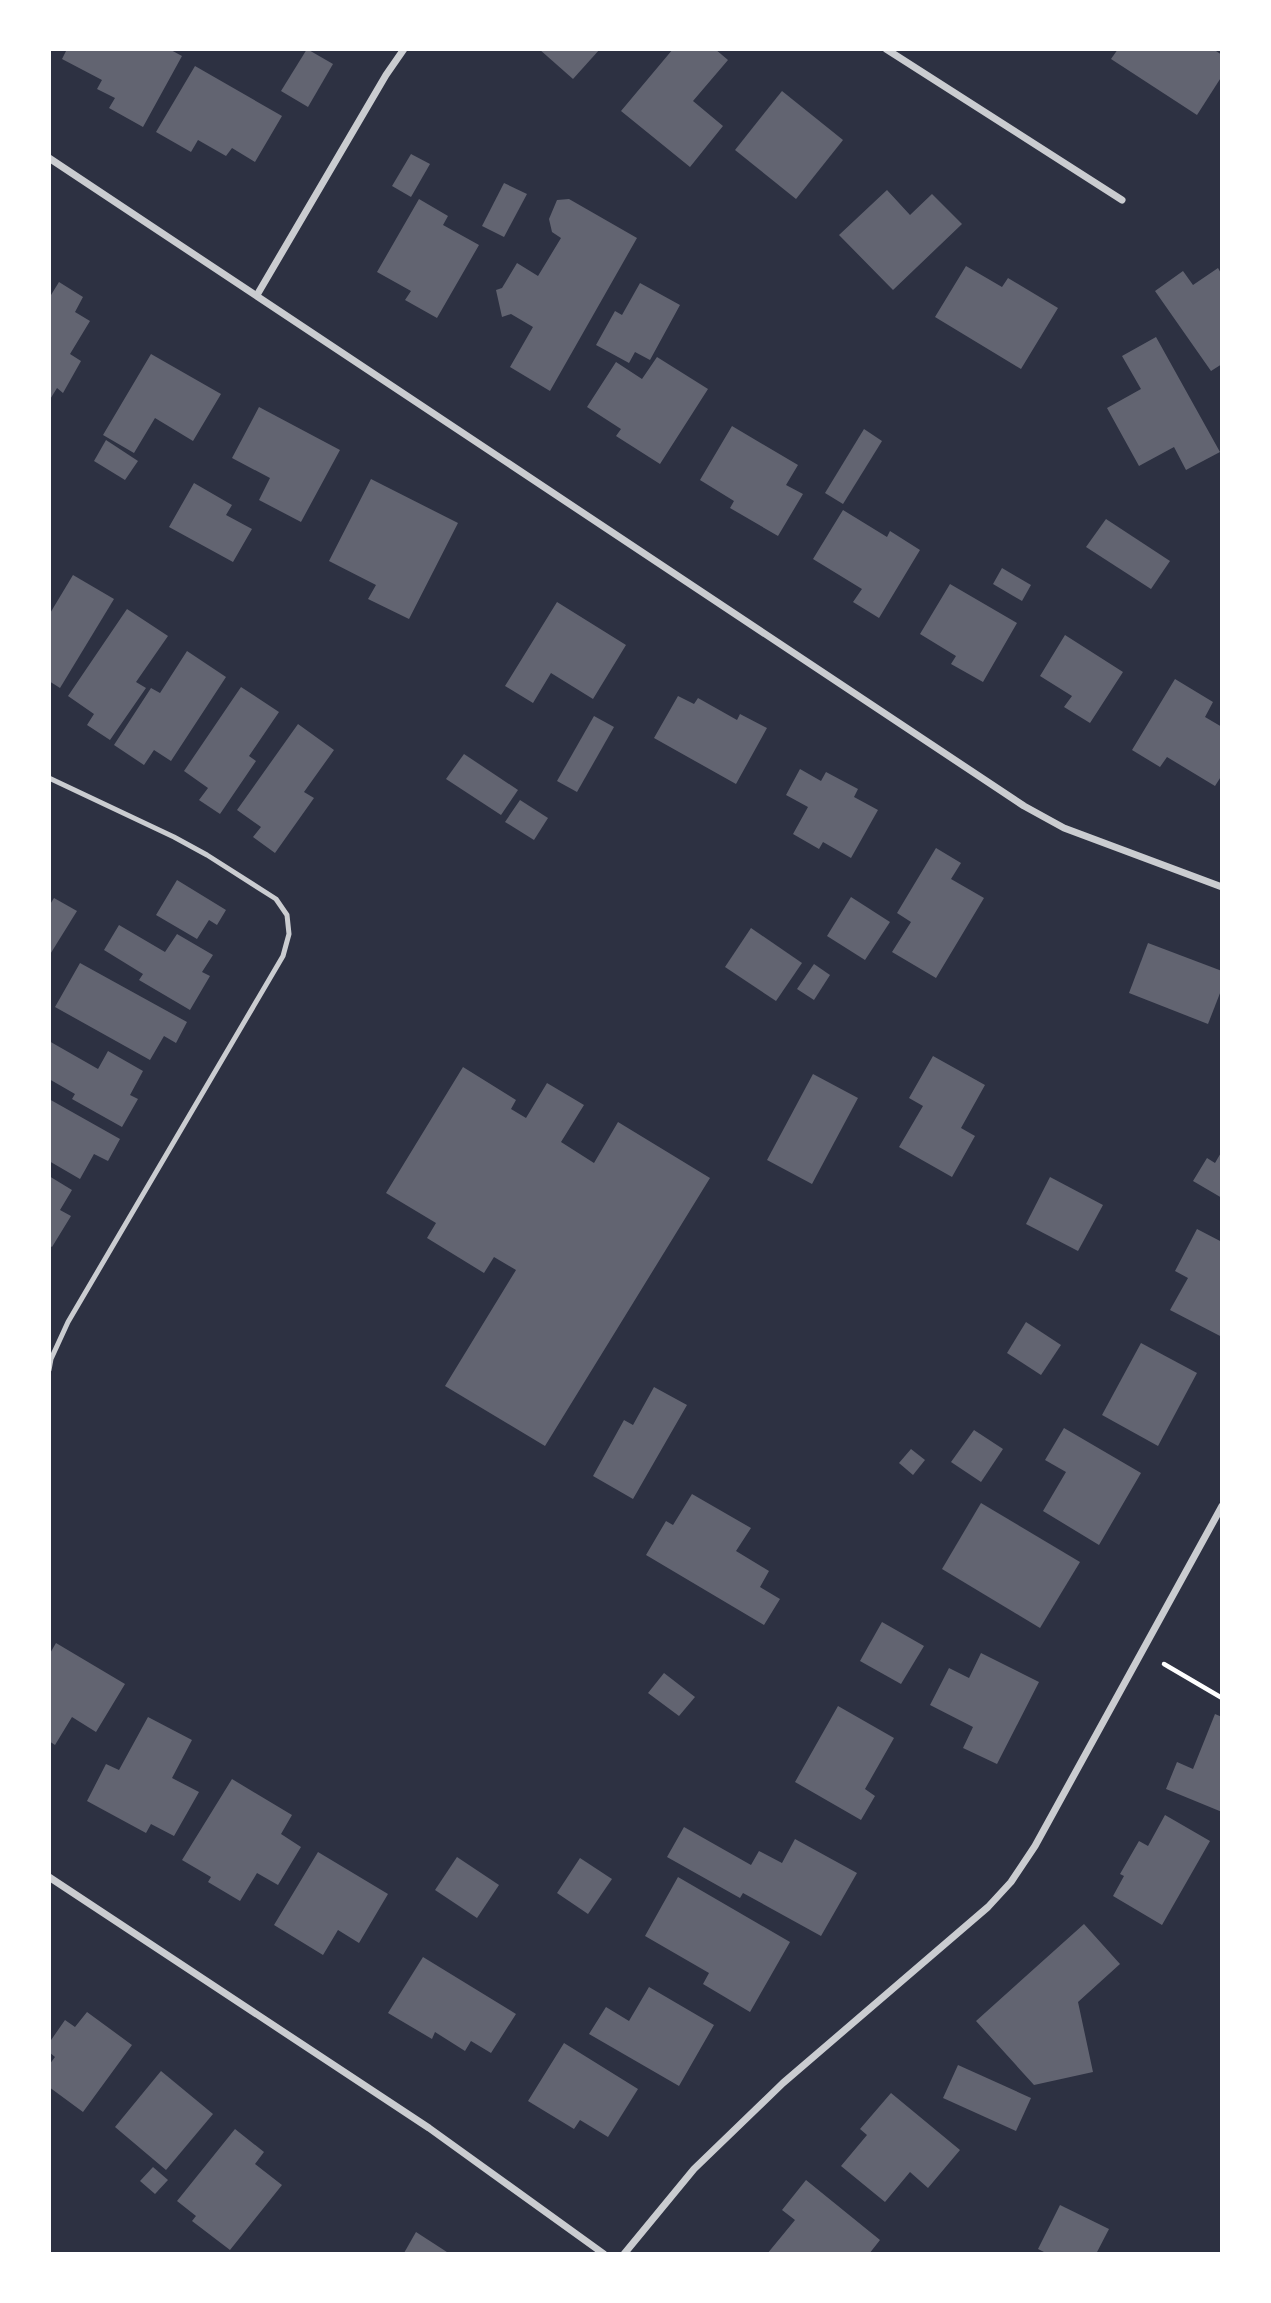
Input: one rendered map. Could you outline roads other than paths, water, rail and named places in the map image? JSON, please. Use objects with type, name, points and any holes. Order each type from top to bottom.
[{"type":"street","points":[[257,295],[386,75],[404,49]]},
{"type":"street","points":[[886,49],[1122,200]]},
{"type":"street","points":[[49,158],[1024,806],[1064,828],[1222,887]]},
{"type":"street","points":[[624,2254],[694,2169],[783,2083],[988,1907],[1011,1882],[1035,1846],[1222,1506]]},
{"type":"street","points":[[49,1878],[429,2127],[604,2254]]},
{"type":"lane","points":[[49,778],[207,855],[276,899],[288,915],[289,933],[283,956],[68,1322],[51,1359],[49,1370]]}]
